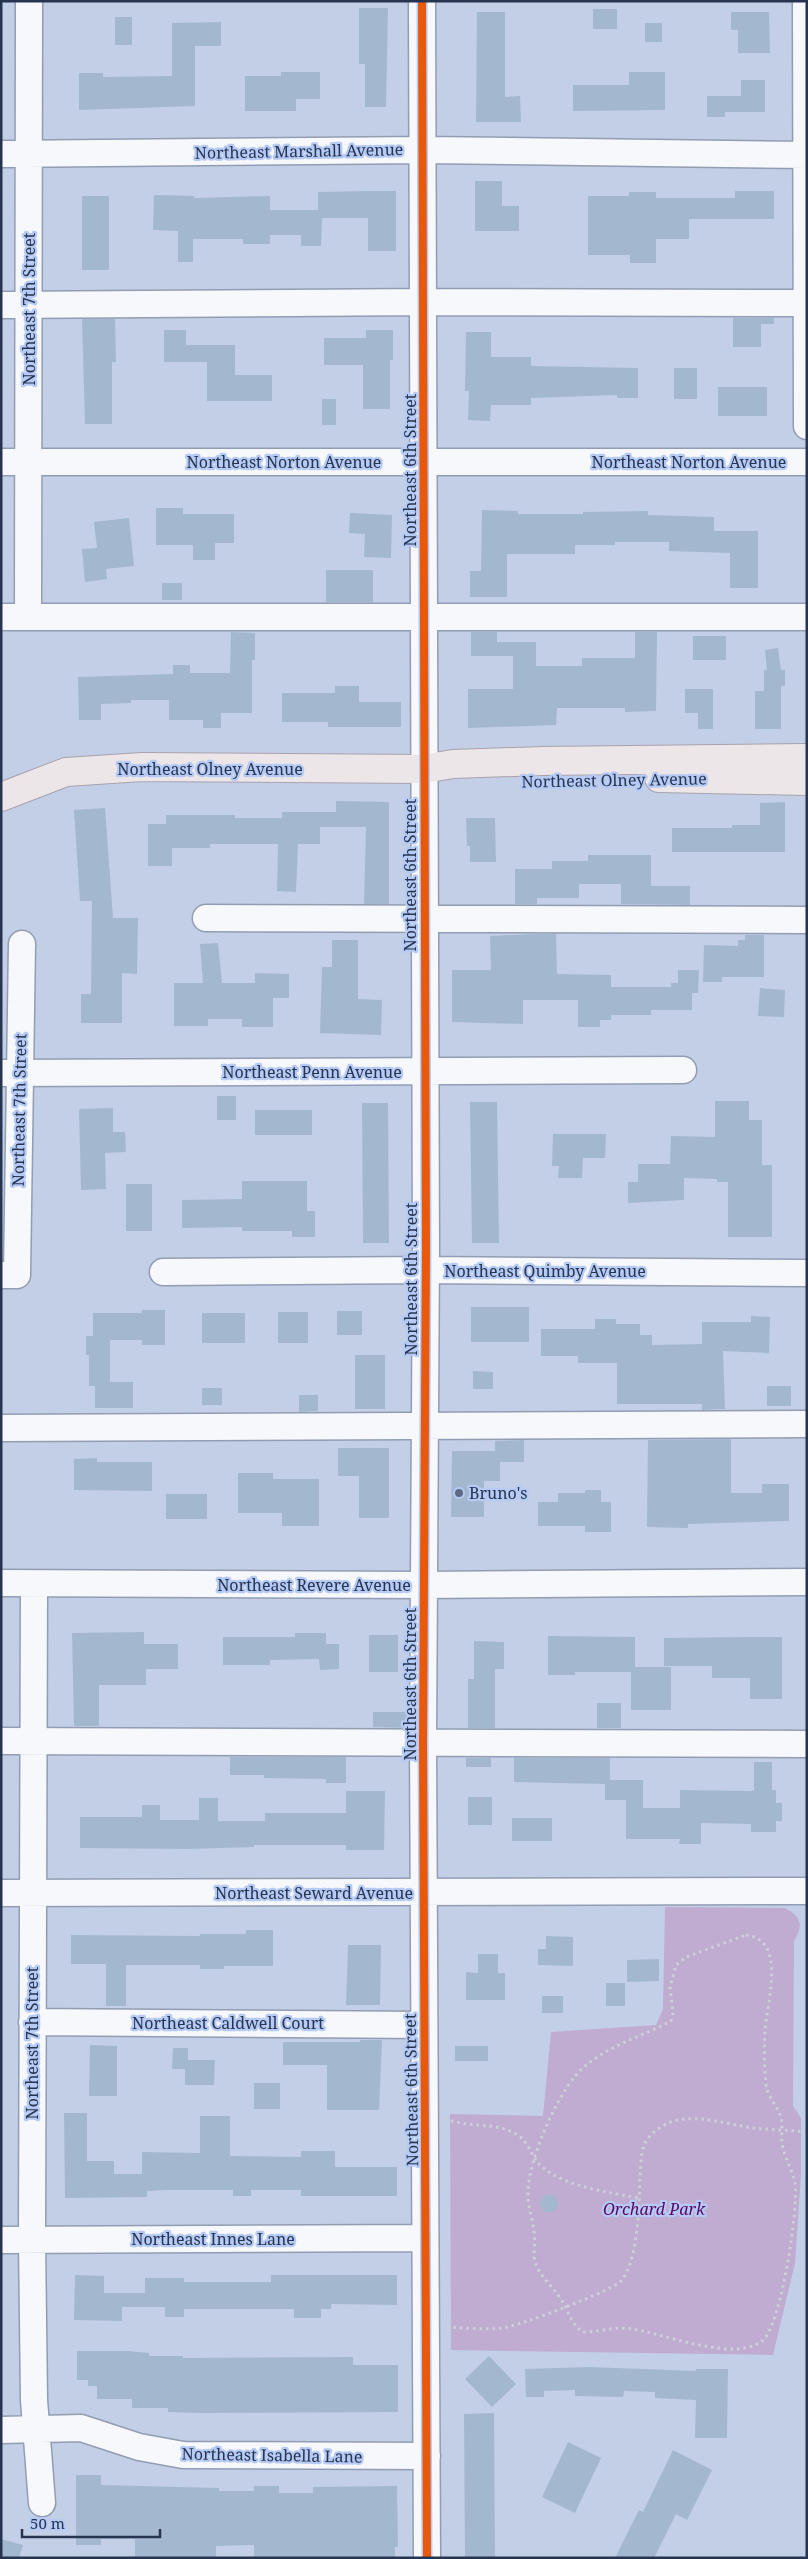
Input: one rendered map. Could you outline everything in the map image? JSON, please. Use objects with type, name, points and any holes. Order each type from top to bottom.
[{"type":"main road","name":"Northeast Olney Avenue","points":[[1,797],[66,772],[142,767],[423,769],[453,764],[543,761],[807,758]]},
{"type":"main road","name":"Northeast Olney Avenue","points":[[423,769],[450,781],[522,781],[548,778],[807,780]]},
{"type":"street","name":"Northeast 7th Street","points":[[28,617],[30,1]]},
{"type":"street","name":"Northeast 6th Street","points":[[422,1],[424,150],[423,919],[426,1270],[423,1742],[427,2558]]},
{"type":"street","points":[[806,1],[807,426]]},
{"type":"street","name":"Northeast Marshall Avenue","points":[[1,154],[424,150],[807,155]]},
{"type":"street","points":[[1,305],[424,302],[806,303]]},
{"type":"street","name":"Northeast Norton Avenue","points":[[1,462],[807,462]]},
{"type":"street","points":[[1,617],[807,617]]},
{"type":"street","points":[[206,918],[807,920]]},
{"type":"street","name":"Northeast 7th Street","points":[[9,1275],[11,1073],[22,944]]},
{"type":"street","name":"Northeast Penn Avenue","points":[[11,1073],[682,1070]]},
{"type":"street","name":"Northeast Quimby Avenue","points":[[163,1272],[426,1270],[807,1273]]},
{"type":"street","points":[[1,1428],[807,1424]]},
{"type":"street","name":"Northeast Revere Avenue","points":[[1,1583],[424,1585],[807,1582]]},
{"type":"street","name":"Northeast 7th Street","points":[[34,1584],[32,2240],[34,2400],[42,2503]]},
{"type":"street","points":[[1,1741],[807,1744]]},
{"type":"street","name":"Northeast Seward Avenue","points":[[1,1893],[807,1892]]},
{"type":"street","name":"Northeast Caldwell Court","points":[[32,2022],[424,2025]]},
{"type":"street","name":"Northeast Innes Lane","points":[[1,2240],[425,2238]]},
{"type":"street","name":"Northeast Isabella Lane","points":[[1,2430],[81,2428],[139,2447],[183,2455],[427,2456]]},
{"type":"path","points":[[746,1935],[762,1940],[769,1952],[772,1970],[765,2031],[766,2085],[768,2097],[781,2116],[781,2130],[782,2145],[795,2183],[792,2239],[784,2283],[771,2329],[765,2340],[754,2347],[720,2348],[671,2340],[650,2332],[629,2328],[583,2332],[576,2328],[565,2306],[542,2278],[534,2262],[534,2231],[528,2201],[528,2188],[534,2159],[545,2126],[576,2076],[602,2054],[671,2021],[673,2014],[670,1987],[676,1965],[686,1957],[746,1935]]},
{"type":"path","points":[[425,2109],[450,2121],[500,2127],[516,2134],[528,2143],[534,2159],[542,2167],[558,2177],[578,2184],[639,2198]]},
{"type":"path","points":[[427,2327],[504,2328],[607,2290],[621,2281],[631,2265],[639,2198],[641,2158],[646,2142],[655,2132],[668,2123],[689,2119],[705,2119],[754,2128],[807,2132]]},
{"type":"green space","name":"Orchard Park","points":[[665,1907],[785,1908],[795,1914],[800,1926],[794,1941],[793,2106],[801,2118],[801,2175],[795,2263],[773,2355],[451,2350],[450,2114],[543,2116],[551,2032],[656,2025],[663,2009]]},
{"type":"building","points":[[359,8],[388,8],[386,107],[365,107],[365,64],[359,64]]},
{"type":"building","points":[[593,9],[617,9],[617,29],[593,29]]},
{"type":"building","points":[[477,12],[505,12],[505,97],[520,96],[521,122],[476,122]]},
{"type":"building","points":[[731,12],[769,12],[770,53],[738,53],[738,30],[731,30]]},
{"type":"building","points":[[115,17],[132,17],[132,45],[115,45]]},
{"type":"building","points":[[221,22],[221,46],[195,46],[195,106],[79,110],[79,73],[103,73],[103,77],[172,76],[172,23]]},
{"type":"building","points":[[645,23],[662,23],[662,42],[645,42]]},
{"type":"building","points":[[281,72],[320,72],[320,99],[296,99],[296,111],[245,111],[245,76],[281,76]]},
{"type":"building","points":[[629,72],[665,72],[665,110],[573,111],[573,85],[629,85]]},
{"type":"building","points":[[741,80],[765,80],[765,112],[725,112],[725,117],[707,117],[707,96],[741,96]]},
{"type":"building","points":[[475,181],[502,181],[502,206],[519,206],[519,231],[475,231]]},
{"type":"building","points":[[396,191],[396,251],[368,251],[368,218],[322,218],[321,246],[301,246],[301,235],[270,235],[270,244],[243,244],[243,239],[193,239],[193,262],[178,262],[178,231],[153,230],[154,195],[194,196],[194,198],[270,196],[270,210],[318,210],[318,192]]},
{"type":"building","points":[[735,191],[774,191],[774,219],[689,219],[689,239],[656,239],[656,263],[630,263],[630,255],[588,255],[588,196],[629,196],[629,192],[656,192],[656,198],[735,198]]},
{"type":"building","points":[[82,196],[109,196],[109,270],[82,270]]},
{"type":"building","points":[[733,318],[774,318],[774,324],[761,324],[761,347],[733,347]]},
{"type":"building","points":[[82,319],[115,319],[116,362],[112,362],[112,424],[85,424]]},
{"type":"building","points":[[164,330],[186,330],[186,345],[235,345],[235,375],[272,375],[272,401],[207,401],[207,362],[164,362]]},
{"type":"building","points":[[366,330],[393,330],[393,360],[390,360],[390,409],[363,409],[363,365],[324,365],[324,338],[366,338]]},
{"type":"building","points":[[466,332],[491,332],[491,357],[531,357],[531,366],[638,368],[638,398],[617,398],[617,395],[531,398],[531,405],[491,405],[490,421],[468,420],[469,391],[465,391]]},
{"type":"building","points":[[674,368],[697,368],[697,399],[674,399]]},
{"type":"building","points":[[718,387],[767,387],[767,416],[718,416]]},
{"type":"building","points":[[322,399],[336,399],[336,425],[322,425]]},
{"type":"building","points":[[156,508],[183,508],[183,514],[234,514],[234,543],[215,543],[215,560],[193,560],[193,545],[156,545]]},
{"type":"building","points":[[482,510],[518,511],[518,514],[648,511],[648,515],[714,517],[714,531],[758,531],[758,588],[730,588],[730,553],[669,551],[669,542],[615,542],[615,545],[575,545],[575,554],[507,554],[507,597],[470,597],[470,571],[481,571]]},
{"type":"building","points":[[350,513],[392,515],[391,558],[364,557],[365,534],[349,533]]},
{"type":"building","points":[[129,518],[134,566],[106,569],[107,579],[85,582],[82,549],[97,548],[94,522]]},
{"type":"building","points":[[326,570],[373,570],[373,602],[326,602]]},
{"type":"building","points":[[162,583],[182,583],[182,600],[162,600]]},
{"type":"building","points":[[231,632],[255,633],[255,660],[252,660],[252,713],[221,713],[221,728],[203,728],[203,720],[169,720],[169,700],[131,700],[131,703],[101,704],[101,720],[79,720],[78,677],[173,674],[173,665],[190,665],[190,673],[230,673]]},
{"type":"building","points":[[471,632],[497,632],[497,642],[536,642],[536,666],[582,666],[582,658],[635,658],[635,632],[657,632],[656,711],[625,712],[625,708],[557,708],[556,725],[468,728],[468,689],[513,689],[513,656],[471,656]]},
{"type":"building","points":[[693,636],[726,636],[726,660],[693,660]]},
{"type":"building","points":[[778,648],[781,670],[785,670],[785,686],[781,686],[781,729],[755,729],[755,691],[764,691],[764,670],[767,670],[765,650]]},
{"type":"building","points":[[335,686],[359,686],[359,702],[401,702],[401,727],[328,727],[328,722],[282,722],[282,693],[335,693]]},
{"type":"building","points":[[685,689],[713,689],[713,729],[698,729],[698,713],[685,713]]},
{"type":"building","points":[[336,801],[389,802],[389,904],[364,904],[366,827],[320,827],[320,844],[298,844],[296,892],[277,891],[278,844],[210,844],[210,848],[172,848],[172,866],[148,866],[148,824],[166,824],[166,815],[235,815],[235,818],[282,818],[282,812],[336,812]]},
{"type":"building","points":[[785,802],[785,852],[672,852],[672,828],[732,828],[732,825],[760,825],[760,803]]},
{"type":"building","points":[[105,808],[113,918],[138,918],[137,974],[122,973],[122,1023],[81,1023],[81,994],[91,994],[92,901],[80,901],[74,810]]},
{"type":"building","points":[[466,818],[495,818],[496,862],[470,862],[470,846],[467,846]]},
{"type":"building","points":[[588,855],[651,855],[651,886],[690,886],[690,905],[621,904],[621,884],[579,884],[579,898],[537,898],[537,904],[515,904],[515,869],[552,869],[552,861],[588,861]]},
{"type":"building","points":[[556,934],[557,974],[611,975],[611,987],[671,987],[671,983],[678,983],[678,970],[699,970],[698,993],[692,993],[692,1010],[651,1010],[651,1015],[611,1015],[611,1020],[600,1020],[600,1027],[578,1027],[578,1000],[523,1000],[523,1024],[452,1022],[452,970],[491,970],[490,936]]},
{"type":"building","points":[[745,935],[764,935],[764,977],[722,977],[722,982],[703,982],[704,945],[738,946],[738,940],[745,940]]},
{"type":"building","points":[[332,940],[358,940],[358,999],[382,1000],[381,1035],[320,1033],[322,967],[332,967]]},
{"type":"building","points":[[218,943],[222,983],[255,983],[255,973],[289,974],[289,998],[273,998],[273,1027],[242,1027],[242,1019],[208,1019],[208,1026],[174,1026],[174,983],[203,983],[200,944]]},
{"type":"building","points":[[760,988],[785,990],[784,1017],[758,1016]]},
{"type":"building","points":[[217,1096],[236,1096],[236,1120],[217,1120]]},
{"type":"building","points":[[715,1101],[749,1101],[749,1120],[762,1120],[762,1165],[772,1165],[772,1237],[728,1237],[728,1182],[717,1182],[717,1179],[684,1178],[684,1200],[628,1203],[628,1182],[638,1182],[638,1164],[670,1164],[671,1136],[715,1137]]},
{"type":"building","points":[[470,1102],[497,1102],[499,1243],[472,1243]]},
{"type":"building","points":[[362,1103],[388,1103],[389,1243],[363,1243]]},
{"type":"building","points":[[113,1108],[113,1132],[125,1132],[126,1152],[105,1153],[106,1189],[81,1190],[79,1109]]},
{"type":"building","points":[[255,1110],[312,1110],[312,1135],[255,1135]]},
{"type":"building","points":[[553,1134],[606,1134],[605,1158],[583,1158],[582,1178],[558,1178],[559,1166],[552,1166]]},
{"type":"building","points":[[242,1181],[307,1181],[307,1211],[315,1211],[315,1237],[292,1237],[292,1231],[242,1231],[242,1227],[182,1228],[182,1200],[242,1199]]},
{"type":"building","points":[[126,1184],[152,1184],[152,1231],[126,1231]]},
{"type":"building","points":[[471,1307],[529,1307],[529,1342],[471,1342]]},
{"type":"building","points":[[142,1310],[165,1310],[165,1345],[142,1345],[142,1340],[110,1340],[110,1382],[133,1382],[133,1408],[95,1408],[95,1386],[89,1386],[89,1355],[86,1355],[86,1336],[93,1336],[93,1313],[142,1313]]},
{"type":"building","points":[[337,1311],[362,1311],[362,1335],[337,1335]]},
{"type":"building","points":[[278,1312],[308,1312],[308,1343],[278,1343]]},
{"type":"building","points":[[202,1313],[245,1313],[245,1343],[202,1343]]},
{"type":"building","points":[[751,1316],[770,1317],[769,1353],[723,1351],[725,1409],[702,1410],[702,1404],[617,1404],[617,1363],[578,1363],[578,1356],[541,1356],[541,1329],[595,1329],[595,1319],[616,1319],[616,1324],[640,1324],[640,1335],[652,1335],[652,1345],[702,1344],[702,1322],[751,1322]]},
{"type":"building","points":[[355,1355],[385,1355],[385,1409],[355,1409]]},
{"type":"building","points":[[473,1371],[493,1372],[493,1389],[473,1389]]},
{"type":"building","points":[[767,1386],[791,1386],[791,1406],[767,1406]]},
{"type":"building","points":[[202,1388],[222,1388],[222,1405],[202,1405]]},
{"type":"building","points":[[299,1395],[318,1395],[318,1411],[299,1412]]},
{"type":"building","points":[[731,1439],[731,1493],[762,1493],[762,1484],[789,1484],[789,1521],[688,1524],[688,1528],[647,1527],[648,1440]]},
{"type":"building","points":[[524,1440],[524,1462],[500,1462],[500,1481],[484,1481],[484,1517],[451,1517],[452,1451],[495,1451],[495,1441]]},
{"type":"building","points":[[338,1448],[389,1448],[389,1518],[359,1518],[359,1476],[338,1476]]},
{"type":"building","points":[[97,1458],[97,1462],[152,1462],[152,1491],[74,1490],[74,1459]]},
{"type":"building","points":[[238,1473],[273,1473],[273,1479],[319,1479],[319,1526],[282,1526],[282,1513],[238,1513]]},
{"type":"building","points":[[585,1490],[601,1490],[601,1502],[611,1502],[611,1532],[585,1532],[585,1526],[538,1526],[538,1502],[558,1502],[558,1493],[585,1493]]},
{"type":"building","points":[[166,1494],[207,1494],[207,1519],[166,1519]]},
{"type":"building","points":[[144,1632],[144,1644],[178,1644],[178,1669],[146,1669],[146,1685],[99,1685],[99,1726],[74,1726],[72,1633]]},
{"type":"building","points":[[295,1633],[326,1633],[326,1644],[339,1644],[339,1669],[320,1670],[319,1659],[270,1660],[270,1665],[223,1665],[223,1637],[295,1637]]},
{"type":"building","points":[[369,1635],[398,1635],[398,1672],[369,1672]]},
{"type":"building","points":[[548,1636],[635,1637],[635,1667],[671,1667],[671,1710],[631,1710],[631,1672],[575,1672],[575,1675],[548,1675]]},
{"type":"building","points":[[782,1637],[782,1699],[750,1699],[750,1678],[712,1678],[712,1666],[664,1666],[664,1638]]},
{"type":"building","points":[[474,1641],[504,1642],[504,1669],[495,1669],[495,1728],[468,1728],[468,1679],[474,1679]]},
{"type":"building","points":[[597,1703],[621,1703],[621,1728],[597,1728]]},
{"type":"building","points":[[373,1712],[407,1712],[407,1728],[373,1727]]},
{"type":"building","points":[[230,1757],[346,1757],[346,1783],[326,1783],[326,1779],[264,1778],[264,1775],[230,1775]]},
{"type":"building","points":[[466,1758],[491,1758],[491,1767],[466,1767]]},
{"type":"building","points":[[514,1758],[610,1758],[610,1780],[643,1780],[643,1808],[680,1808],[680,1790],[754,1790],[754,1762],[772,1762],[772,1790],[776,1790],[776,1803],[782,1803],[782,1821],[776,1821],[776,1832],[751,1832],[751,1824],[701,1823],[701,1844],[679,1844],[680,1839],[626,1839],[626,1800],[605,1800],[605,1784],[514,1782]]},
{"type":"building","points":[[346,1791],[385,1791],[384,1850],[346,1850],[346,1845],[254,1845],[254,1847],[189,1849],[80,1848],[80,1817],[142,1817],[142,1805],[160,1805],[160,1820],[199,1820],[199,1798],[218,1798],[218,1821],[265,1821],[265,1813],[346,1813]]},
{"type":"building","points":[[468,1797],[492,1797],[492,1825],[468,1825]]},
{"type":"building","points":[[512,1818],[552,1818],[552,1841],[512,1841]]},
{"type":"building","points":[[246,1930],[273,1930],[273,1966],[224,1966],[224,1969],[200,1969],[200,1965],[126,1965],[126,2006],[106,2006],[106,1964],[71,1964],[71,1935],[200,1936],[200,1934],[246,1934]]},
{"type":"building","points":[[546,1936],[573,1937],[573,1966],[538,1965],[538,1949],[546,1949]]},
{"type":"building","points":[[348,1945],[381,1945],[380,2005],[346,2005]]},
{"type":"building","points":[[478,1954],[498,1954],[498,1973],[505,1973],[505,2000],[466,2000],[466,1972],[478,1973]]},
{"type":"building","points":[[659,1959],[659,1981],[627,1982],[627,1960]]},
{"type":"building","points":[[606,1983],[625,1983],[625,2006],[606,2006]]},
{"type":"building","points":[[542,1996],[563,1996],[563,2013],[542,2013]]},
{"type":"building","points":[[360,2040],[382,2040],[379,2110],[327,2110],[327,2065],[283,2065],[283,2042],[360,2042]]},
{"type":"building","points":[[90,2045],[117,2046],[117,2096],[89,2096]]},
{"type":"building","points":[[455,2046],[488,2046],[488,2061],[455,2061]]},
{"type":"building","points":[[173,2048],[188,2048],[188,2060],[215,2060],[214,2085],[185,2085],[185,2069],[172,2069]]},
{"type":"building","points":[[254,2083],[280,2083],[280,2109],[254,2109]]},
{"type":"building","points":[[64,2113],[87,2113],[87,2161],[114,2161],[114,2174],[142,2174],[142,2152],[200,2153],[200,2116],[230,2116],[230,2156],[301,2157],[301,2151],[335,2151],[335,2167],[397,2167],[397,2196],[301,2196],[301,2190],[251,2190],[251,2196],[233,2196],[233,2190],[166,2190],[147,2191],[147,2197],[65,2198]]},
{"type":"building","points":[[544,2195],[554,2195],[559,2204],[554,2212],[544,2212],[539,2203]]},
{"type":"building","points":[[75,2275],[104,2276],[104,2293],[145,2293],[145,2278],[184,2278],[184,2282],[271,2282],[271,2275],[397,2275],[397,2305],[331,2304],[331,2309],[321,2309],[321,2318],[294,2318],[294,2309],[184,2309],[184,2317],[165,2317],[165,2307],[122,2307],[122,2321],[74,2320]]},
{"type":"building","points":[[77,2351],[128,2351],[149,2353],[149,2356],[183,2356],[183,2358],[353,2357],[353,2365],[398,2365],[398,2412],[200,2413],[168,2412],[168,2408],[132,2408],[132,2399],[97,2399],[97,2386],[88,2386],[88,2380],[77,2380]]},
{"type":"building","points":[[489,2356],[516,2384],[492,2407],[465,2379]]},
{"type":"building","points":[[589,2367],[696,2371],[696,2369],[728,2369],[727,2438],[695,2438],[696,2400],[655,2398],[655,2392],[624,2391],[623,2397],[575,2396],[575,2390],[544,2391],[544,2397],[526,2397],[525,2369]]},
{"type":"building","points":[[494,2413],[495,2558],[465,2558],[464,2414]]},
{"type":"building","points":[[568,2442],[601,2458],[575,2513],[542,2497]]},
{"type":"building","points":[[673,2450],[712,2470],[687,2520],[676,2514],[654,2558],[615,2558],[639,2510],[643,2512]]},
{"type":"building","points":[[76,2475],[101,2475],[101,2485],[219,2488],[219,2491],[254,2491],[254,2486],[279,2486],[279,2493],[313,2493],[313,2487],[397,2486],[398,2547],[395,2547],[395,2558],[254,2558],[254,2545],[216,2546],[216,2558],[135,2558],[135,2539],[101,2539],[101,2545],[76,2545]]},
{"type":"building","points":[[1,2539],[23,2545],[19,2558],[1,2558]]},
{"type":"cycle path","points":[[422,1],[426,1249],[423,1742],[427,2558]]},
{"type":"place","name":"Bruno's","points":[[459,1493]]}]
